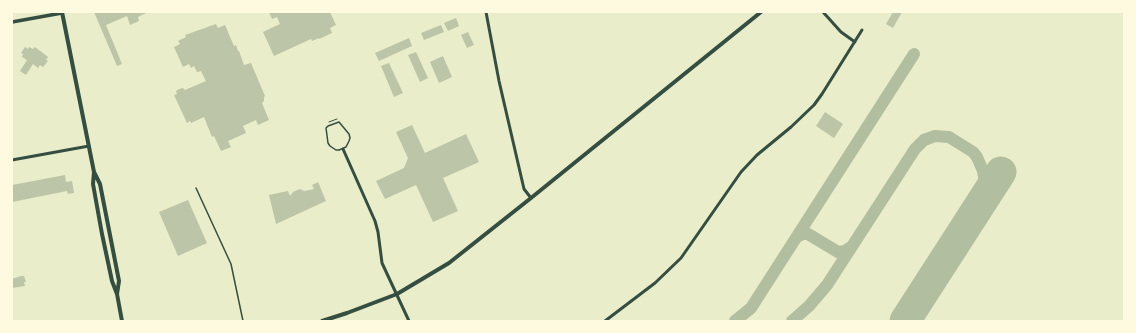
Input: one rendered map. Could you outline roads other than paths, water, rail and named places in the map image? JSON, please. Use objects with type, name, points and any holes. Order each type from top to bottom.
[{"type":"main road","points":[[62,12],[94,172],[94,191],[112,281],[117,294],[122,321]]},
{"type":"main road","points":[[322,321],[347,314],[397,294],[448,264],[761,12]]},
{"type":"main road","points":[[94,172],[100,184],[119,281],[117,294]]},
{"type":"street","points":[[12,22],[62,12]]},
{"type":"street","points":[[486,12],[499,79],[524,189],[531,198]]},
{"type":"street","points":[[823,12],[841,32],[855,42]]},
{"type":"street","points":[[605,321],[655,283],[681,258],[694,241],[722,197],[741,172],[757,155],[792,127],[814,105],[862,30]]},
{"type":"street","points":[[12,160],[89,146]]},
{"type":"street","points":[[343,149],[375,221],[382,263],[409,321]]},
{"type":"lane","points":[[336,122],[340,122],[349,134],[350,141],[343,149],[336,150],[328,143],[326,128],[336,122]]},
{"type":"lane","points":[[196,188],[231,264],[243,321]]}]
